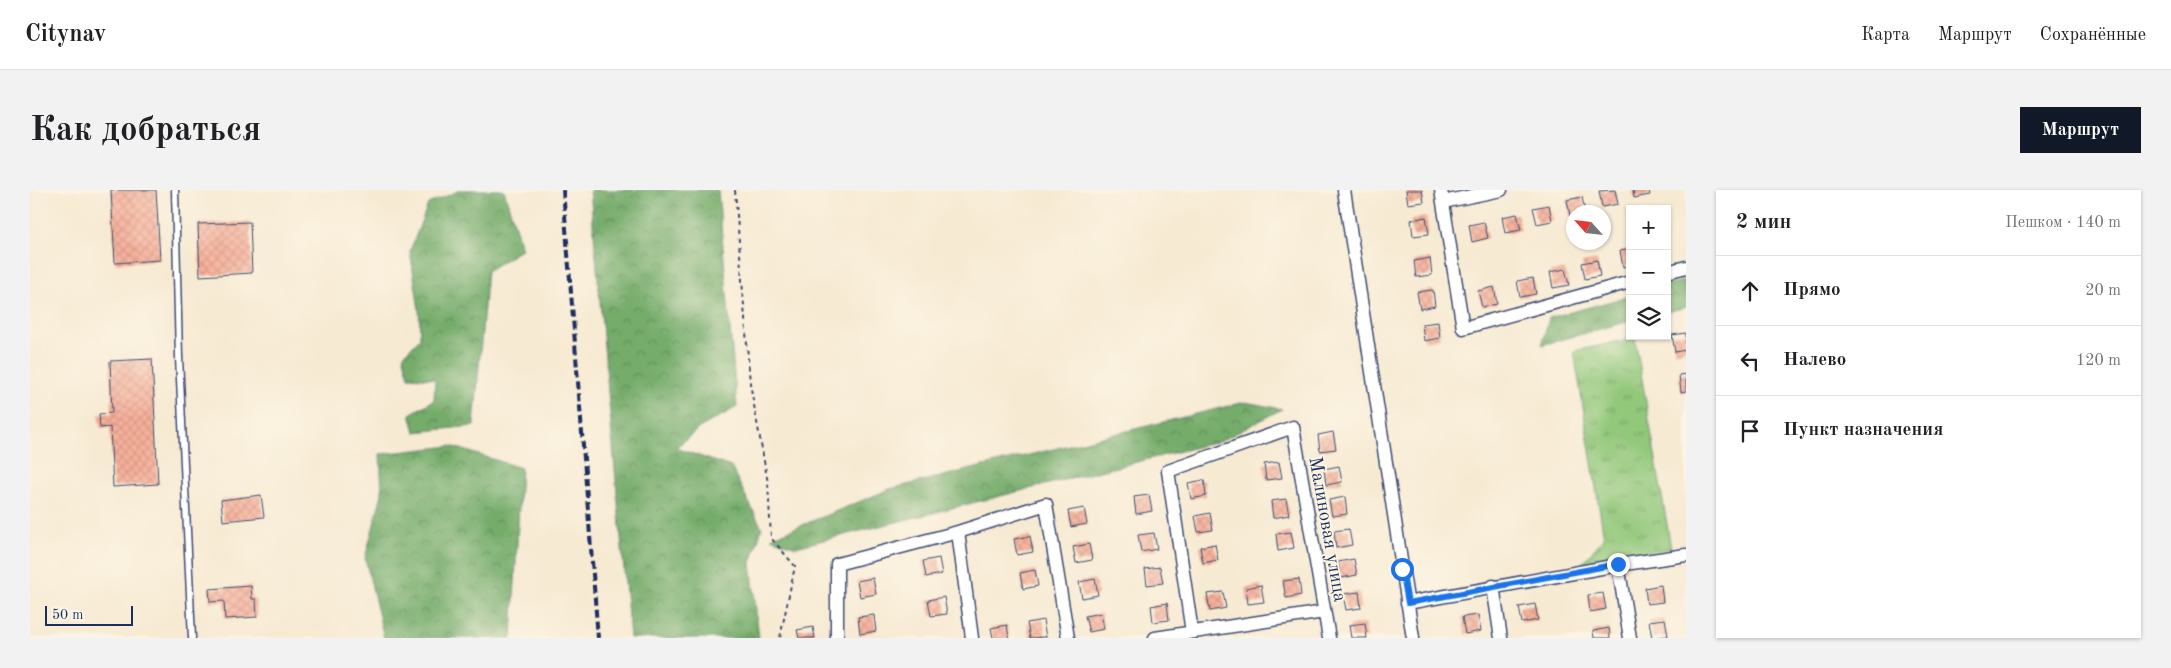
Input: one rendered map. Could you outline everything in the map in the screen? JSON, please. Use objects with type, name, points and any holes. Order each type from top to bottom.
[{"type":"street","points":[[1344,190],[1413,638]]},
{"type":"street","points":[[1502,190],[1442,196],[1463,328],[1626,283]]},
{"type":"street","points":[[1671,271],[1686,267]]},
{"type":"street","name":"Малиновая улица","points":[[1192,632],[1168,471],[1293,427],[1328,638]]},
{"type":"street","points":[[837,638],[837,564],[958,532],[1046,504],[1068,638]]},
{"type":"street","points":[[958,532],[972,638]]},
{"type":"street","points":[[1408,603],[1618,564],[1686,556]]},
{"type":"street","points":[[1618,564],[1630,638]]},
{"type":"street","points":[[1493,586],[1501,638]]},
{"type":"street","points":[[1155,638],[1324,612]]},
{"type":"lane","points":[[174,190],[179,367],[192,638]]},
{"type":"path","points":[[735,190],[750,383],[768,483],[771,538],[795,566],[780,638]]},
{"type":"green space","points":[[460,190],[504,190],[522,249],[487,271],[474,426],[415,432],[410,414],[434,400],[435,379],[409,377],[403,355],[420,338],[419,310],[410,251],[428,204]]},
{"type":"green space","points":[[590,190],[718,190],[737,407],[699,428],[676,448],[731,467],[762,528],[751,563],[759,638],[630,638]]},
{"type":"green space","points":[[1686,280],[1686,307],[1671,311],[1671,284]]},
{"type":"green space","points":[[1626,297],[1626,322],[1542,345],[1549,318]]},
{"type":"green space","points":[[1626,340],[1635,340],[1671,548],[1582,563],[1604,538],[1574,351]]},
{"type":"green space","points":[[1245,402],[1282,409],[1221,441],[796,547],[771,538],[890,489]]},
{"type":"green space","points":[[451,446],[521,468],[512,638],[384,638],[365,558],[382,494],[380,454]]},
{"type":"building","points":[[111,190],[156,190],[160,260],[115,263]]},
{"type":"building","points":[[1406,190],[1422,190],[1424,202],[1408,204]]},
{"type":"building","points":[[1615,190],[1618,204],[1602,205],[1599,191]]},
{"type":"building","points":[[1633,190],[1649,190],[1650,195],[1634,198]]},
{"type":"building","points":[[1582,197],[1584,205],[1568,205],[1567,200]]},
{"type":"building","points":[[1549,205],[1552,221],[1537,224],[1533,208]]},
{"type":"building","points":[[1517,214],[1521,230],[1505,233],[1502,217]]},
{"type":"building","points":[[1426,217],[1429,234],[1413,236],[1411,220]]},
{"type":"building","points":[[250,222],[252,273],[200,276],[198,224]]},
{"type":"building","points":[[1484,222],[1488,238],[1472,242],[1469,225]]},
{"type":"building","points":[[1626,250],[1626,266],[1623,267],[1620,251]]},
{"type":"building","points":[[1430,258],[1432,275],[1416,277],[1414,261]]},
{"type":"building","points":[[1597,260],[1600,276],[1585,279],[1582,263]]},
{"type":"building","points":[[1565,269],[1569,285],[1553,288],[1550,272]]},
{"type":"building","points":[[1533,278],[1536,294],[1520,297],[1517,281]]},
{"type":"building","points":[[1494,287],[1497,304],[1482,307],[1478,291]]},
{"type":"building","points":[[1433,290],[1435,306],[1420,309],[1417,292]]},
{"type":"building","points":[[1438,322],[1440,338],[1424,341],[1422,324]]},
{"type":"building","points":[[1686,333],[1686,350],[1675,352],[1672,335]]},
{"type":"building","points":[[152,359],[158,484],[113,487],[110,427],[100,428],[99,414],[112,413],[110,361]]},
{"type":"building","points":[[1686,374],[1686,391],[1681,392],[1679,375]]},
{"type":"building","points":[[1333,432],[1336,449],[1320,451],[1318,435]]},
{"type":"building","points":[[1279,462],[1282,478],[1266,480],[1264,464]]},
{"type":"building","points":[[1339,466],[1342,482],[1326,485],[1324,469]]},
{"type":"building","points":[[1204,480],[1206,496],[1191,499],[1188,483]]},
{"type":"building","points":[[261,495],[264,517],[223,521],[221,500]]},
{"type":"building","points":[[1149,495],[1152,511],[1136,514],[1134,497]]},
{"type":"building","points":[[1345,497],[1347,514],[1332,516],[1329,500]]},
{"type":"building","points":[[1286,499],[1289,515],[1273,518],[1271,501]]},
{"type":"building","points":[[1084,508],[1087,524],[1071,527],[1068,511]]},
{"type":"building","points":[[1210,513],[1213,530],[1198,532],[1195,516]]},
{"type":"building","points":[[1349,529],[1352,545],[1336,548],[1334,531]]},
{"type":"building","points":[[1291,532],[1294,548],[1278,551],[1276,534]]},
{"type":"building","points":[[1154,533],[1157,549],[1141,552],[1138,535]]},
{"type":"building","points":[[1030,536],[1033,552],[1017,555],[1014,539]]},
{"type":"building","points":[[1089,544],[1092,560],[1076,563],[1073,547]]},
{"type":"building","points":[[1215,544],[1218,560],[1203,563],[1200,547]]},
{"type":"building","points":[[939,558],[942,574],[926,577],[923,561]]},
{"type":"building","points":[[1354,559],[1357,575],[1341,578],[1338,562]]},
{"type":"building","points":[[1160,567],[1163,583],[1147,585],[1145,569]]},
{"type":"building","points":[[1035,570],[1038,586],[1023,589],[1020,573]]},
{"type":"building","points":[[873,578],[876,594],[860,597],[857,581]]},
{"type":"building","points":[[1095,579],[1098,595],[1082,598],[1079,582]]},
{"type":"building","points":[[1299,579],[1301,595],[1286,598],[1283,581]]},
{"type":"building","points":[[1261,585],[1264,602],[1248,604],[1246,588]]},
{"type":"building","points":[[1661,585],[1663,602],[1647,604],[1645,588]]},
{"type":"building","points":[[251,586],[252,599],[256,599],[257,617],[225,619],[224,601],[210,602],[209,589]]},
{"type":"building","points":[[1223,592],[1226,608],[1210,611],[1207,594]]},
{"type":"building","points":[[1359,592],[1361,608],[1346,610],[1343,594]]},
{"type":"building","points":[[1603,593],[1606,609],[1590,612],[1588,595]]},
{"type":"building","points":[[944,597],[947,614],[931,616],[928,600]]},
{"type":"building","points":[[1167,603],[1169,620],[1153,622],[1151,606]]},
{"type":"building","points":[[1535,604],[1538,620],[1522,623],[1519,607]]},
{"type":"building","points":[[1101,613],[1104,629],[1089,632],[1085,616]]},
{"type":"building","points":[[874,615],[876,631],[860,634],[858,617]]},
{"type":"building","points":[[1478,615],[1481,631],[1465,634],[1462,617]]},
{"type":"building","points":[[1665,619],[1668,636],[1652,638],[1649,621]]},
{"type":"building","points":[[1043,620],[1046,637],[1030,638],[1027,623]]},
{"type":"building","points":[[1365,623],[1367,638],[1351,638],[1349,625]]},
{"type":"building","points":[[1007,625],[1009,638],[993,638],[991,628]]},
{"type":"building","points":[[813,627],[815,638],[799,638],[797,630]]},
{"type":"building","points":[[1609,628],[1610,638],[1594,638],[1593,631]]},
{"type":"railway","points":[[563,190],[598,638]]},
{"type":"route","points":[[1402,569],[1408,603],[1618,564]]}]
